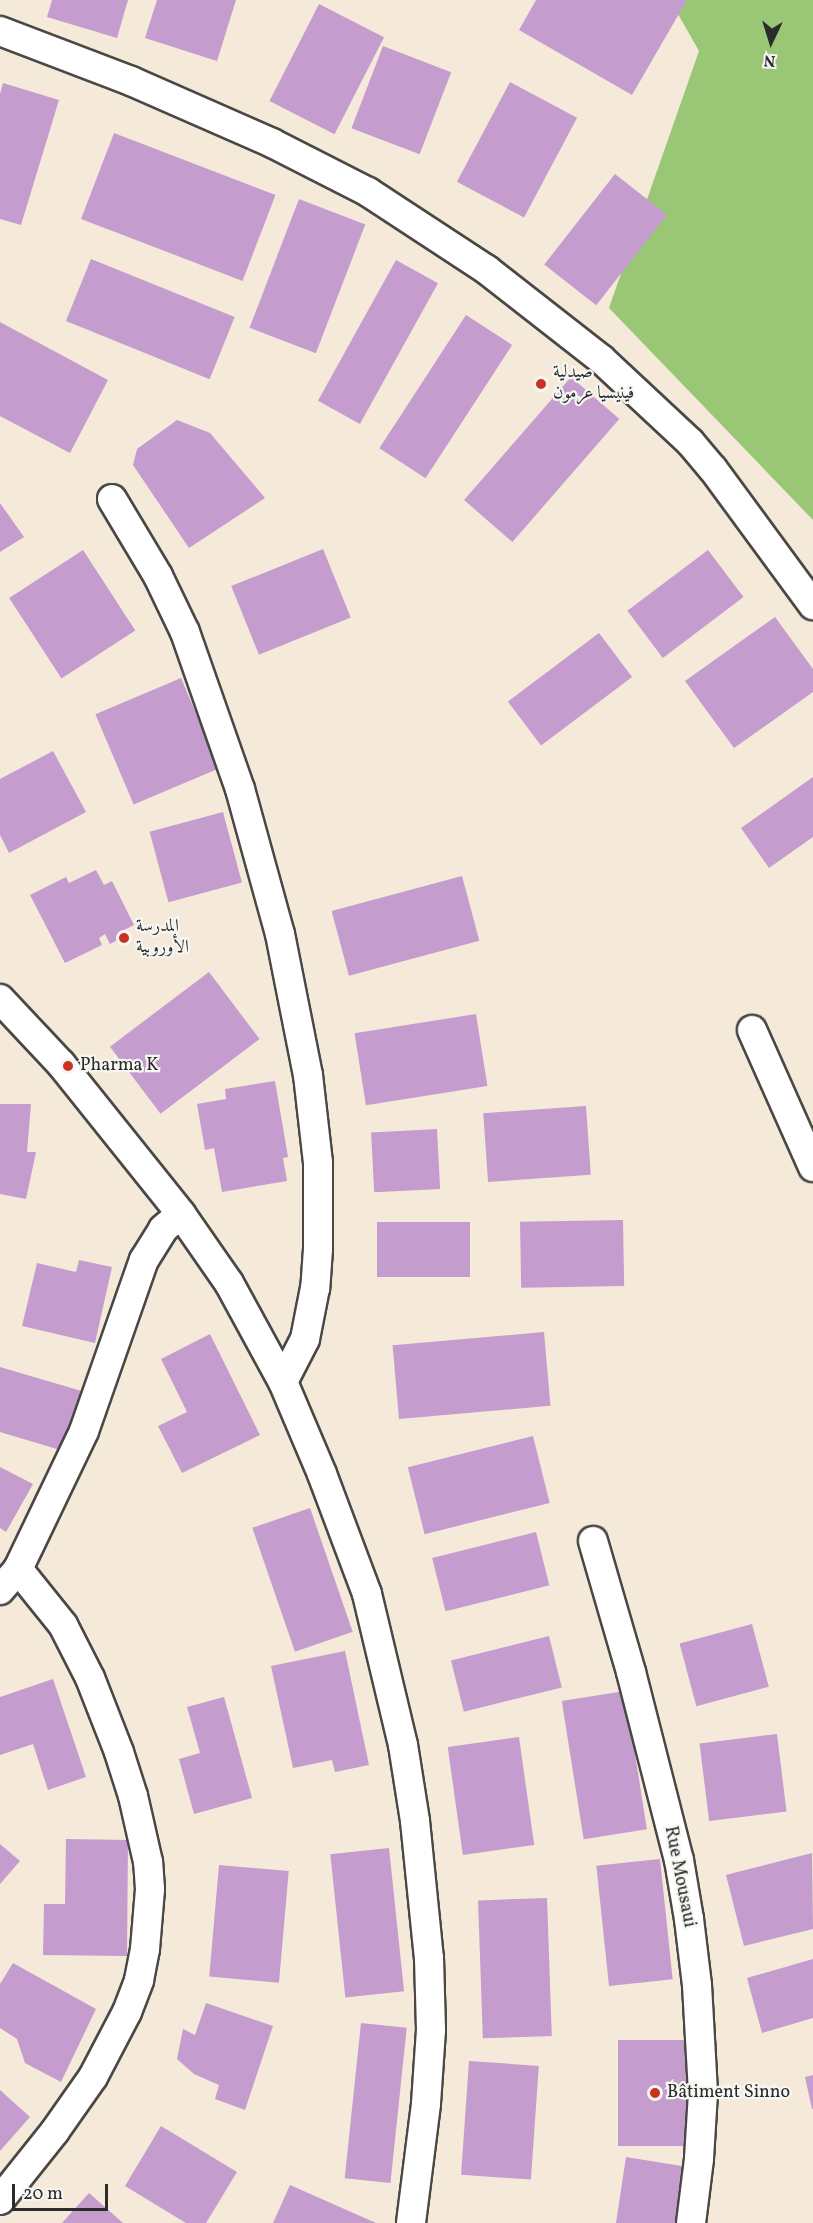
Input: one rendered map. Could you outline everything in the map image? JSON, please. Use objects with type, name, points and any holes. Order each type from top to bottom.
[{"type":"street","points":[[0,31],[131,81],[272,142],[368,192],[488,270],[601,359],[690,442],[713,469],[813,605]]},
{"type":"street","points":[[112,499],[158,576],[184,632],[211,704],[240,789],[262,864],[280,934],[297,1021],[315,1118],[319,1203],[318,1249],[311,1315],[305,1339],[283,1382]]},
{"type":"street","points":[[0,999],[61,1064],[181,1214],[229,1283],[283,1382],[326,1485],[367,1594],[385,1661],[415,1821],[429,1958],[431,2030],[426,2104],[411,2223]]},
{"type":"street","points":[[752,1030],[813,1167]]},
{"type":"street","points":[[0,2200],[75,2104],[128,2012],[139,1980],[145,1949],[150,1889],[148,1862],[133,1796],[103,1708],[63,1625],[9,1580],[84,1431],[144,1260],[164,1228],[181,1214]]},
{"type":"street","name":"Rue Mousaui","points":[[593,1540],[631,1672],[679,1860],[689,1919],[697,1985],[703,2093],[699,2159],[691,2223]]},
{"type":"green space","points":[[670,0],[813,0],[813,520],[609,308],[699,51]]},
{"type":"building","points":[[52,0],[128,0],[117,38],[47,17]]},
{"type":"building","points":[[157,0],[236,0],[217,61],[145,38]]},
{"type":"building","points":[[536,0],[687,0],[632,95],[519,30]]},
{"type":"building","points":[[319,4],[384,37],[335,134],[270,101]]},
{"type":"building","points":[[383,46],[451,72],[420,154],[351,128]]},
{"type":"building","points":[[510,82],[577,118],[524,217],[457,182]]},
{"type":"building","points":[[3,83],[59,100],[21,225],[0,219],[0,94]]},
{"type":"building","points":[[114,133],[276,195],[243,281],[81,219]]},
{"type":"building","points":[[615,174],[667,215],[596,305],[544,265]]},
{"type":"building","points":[[299,199],[365,224],[316,353],[250,328]]},
{"type":"building","points":[[91,259],[235,317],[210,379],[66,321]]},
{"type":"building","points":[[396,260],[438,283],[360,424],[318,401]]},
{"type":"building","points":[[466,315],[512,345],[426,478],[379,448]]},
{"type":"building","points":[[0,322],[108,380],[70,453],[0,416]]},
{"type":"building","points":[[571,377],[619,419],[512,542],[464,500]]},
{"type":"building","points":[[177,420],[210,433],[265,498],[189,548],[133,465],[137,449]]},
{"type":"building","points":[[0,503],[24,537],[0,552]]},
{"type":"building","points":[[323,549],[351,618],[259,655],[231,586]]},
{"type":"building","points":[[83,550],[135,631],[61,678],[9,598]]},
{"type":"building","points":[[708,550],[744,597],[663,658],[627,611]]},
{"type":"building","points":[[775,617],[813,669],[813,692],[734,748],[685,681]]},
{"type":"building","points":[[599,633],[632,677],[541,746],[508,702]]},
{"type":"building","points":[[181,678],[219,768],[134,805],[95,714]]},
{"type":"building","points":[[53,751],[86,812],[9,853],[0,835],[0,779]]},
{"type":"building","points":[[813,777],[813,837],[769,868],[741,828]]},
{"type":"building","points":[[223,812],[242,883],[168,902],[150,832]]},
{"type":"building","points":[[96,870],[104,885],[112,881],[134,925],[122,931],[125,936],[110,944],[105,934],[99,938],[102,945],[65,963],[30,895],[66,877],[69,883]]},
{"type":"building","points":[[462,876],[479,941],[349,976],[332,911]]},
{"type":"building","points":[[209,972],[260,1039],[161,1114],[110,1047]]},
{"type":"building","points":[[476,1014],[487,1086],[366,1105],[355,1033]]},
{"type":"building","points":[[275,1081],[288,1157],[283,1158],[287,1181],[222,1192],[214,1148],[205,1150],[197,1104],[226,1099],[225,1089]]},
{"type":"building","points":[[0,1104],[31,1104],[27,1152],[36,1152],[26,1199],[0,1194]]},
{"type":"building","points":[[586,1106],[591,1175],[488,1182],[483,1113]]},
{"type":"building","points":[[437,1129],[440,1189],[374,1192],[371,1132]]},
{"type":"building","points":[[623,1220],[624,1286],[521,1288],[520,1222]]},
{"type":"building","points":[[377,1222],[470,1222],[470,1277],[377,1277]]},
{"type":"building","points":[[79,1260],[112,1267],[95,1343],[22,1326],[37,1263],[76,1272]]},
{"type":"building","points":[[544,1332],[550,1406],[399,1419],[393,1345]]},
{"type":"building","points":[[210,1334],[260,1435],[182,1473],[158,1426],[187,1412],[161,1359]]},
{"type":"building","points":[[0,1367],[85,1392],[67,1452],[0,1432]]},
{"type":"building","points":[[533,1436],[550,1503],[425,1534],[408,1467]]},
{"type":"building","points":[[0,1467],[33,1484],[6,1532],[0,1528]]},
{"type":"building","points":[[310,1508],[353,1632],[295,1652],[252,1528]]},
{"type":"building","points":[[536,1532],[549,1585],[445,1611],[432,1558]]},
{"type":"building","points":[[752,1624],[769,1687],[696,1706],[680,1643]]},
{"type":"building","points":[[549,1636],[562,1687],[464,1712],[451,1660]]},
{"type":"building","points":[[345,1651],[369,1765],[335,1772],[332,1760],[293,1768],[271,1666]]},
{"type":"building","points":[[53,1679],[86,1777],[48,1790],[33,1744],[0,1755],[0,1697]]},
{"type":"building","points":[[625,1691],[647,1829],[584,1839],[562,1701]]},
{"type":"building","points":[[224,1697],[252,1798],[194,1814],[179,1759],[200,1753],[187,1707]]},
{"type":"building","points":[[777,1734],[787,1811],[709,1821],[700,1744]]},
{"type":"building","points":[[519,1737],[534,1845],[463,1855],[448,1747]]},
{"type":"building","points":[[66,1839],[128,1840],[127,1956],[43,1955],[44,1904],[65,1904]]},
{"type":"building","points":[[0,1844],[20,1861],[0,1884]]},
{"type":"building","points":[[389,1848],[404,1991],[345,1997],[330,1854]]},
{"type":"building","points":[[812,1853],[813,1929],[744,1946],[726,1875]]},
{"type":"building","points":[[660,1859],[673,1979],[609,1986],[596,1866]]},
{"type":"building","points":[[219,1865],[289,1871],[279,1983],[209,1977]]},
{"type":"building","points":[[547,1898],[552,2036],[483,2038],[478,1900]]},
{"type":"building","points":[[813,1959],[813,2018],[762,2033],[747,1978]]},
{"type":"building","points":[[13,1963],[96,2009],[61,2082],[25,2063],[17,2039],[0,2028],[0,1984]]},
{"type":"building","points":[[206,2003],[273,2026],[245,2110],[215,2099],[219,2085],[194,2074],[177,2059],[183,2029],[195,2035]]},
{"type":"building","points":[[361,2023],[407,2028],[390,2183],[345,2178]]},
{"type":"building","name":"Bâtiment Sinno","points":[[618,2040],[693,2040],[693,2146],[618,2146]]},
{"type":"building","points":[[469,2061],[539,2066],[531,2180],[461,2175]]},
{"type":"building","points":[[813,2075],[813,2109],[812,2109],[805,2077]]},
{"type":"building","points":[[0,2090],[30,2117],[0,2151]]},
{"type":"building","points":[[161,2126],[237,2172],[206,2223],[186,2223],[125,2186]]},
{"type":"building","points":[[626,2157],[688,2167],[679,2223],[616,2223]]},
{"type":"building","points":[[290,2185],[376,2223],[273,2223]]},
{"type":"building","points":[[89,2193],[123,2223],[62,2223]]},
{"type":"place","name":"صيدلية فينيسيا عرمون","points":[[541,384]]},
{"type":"place","name":"المدرسة الأوروبية","points":[[124,938]]},
{"type":"place","name":"Pharma K","points":[[68,1066]]},
{"type":"place","name":"Bâtiment Sinno","points":[[655,2093]]}]
